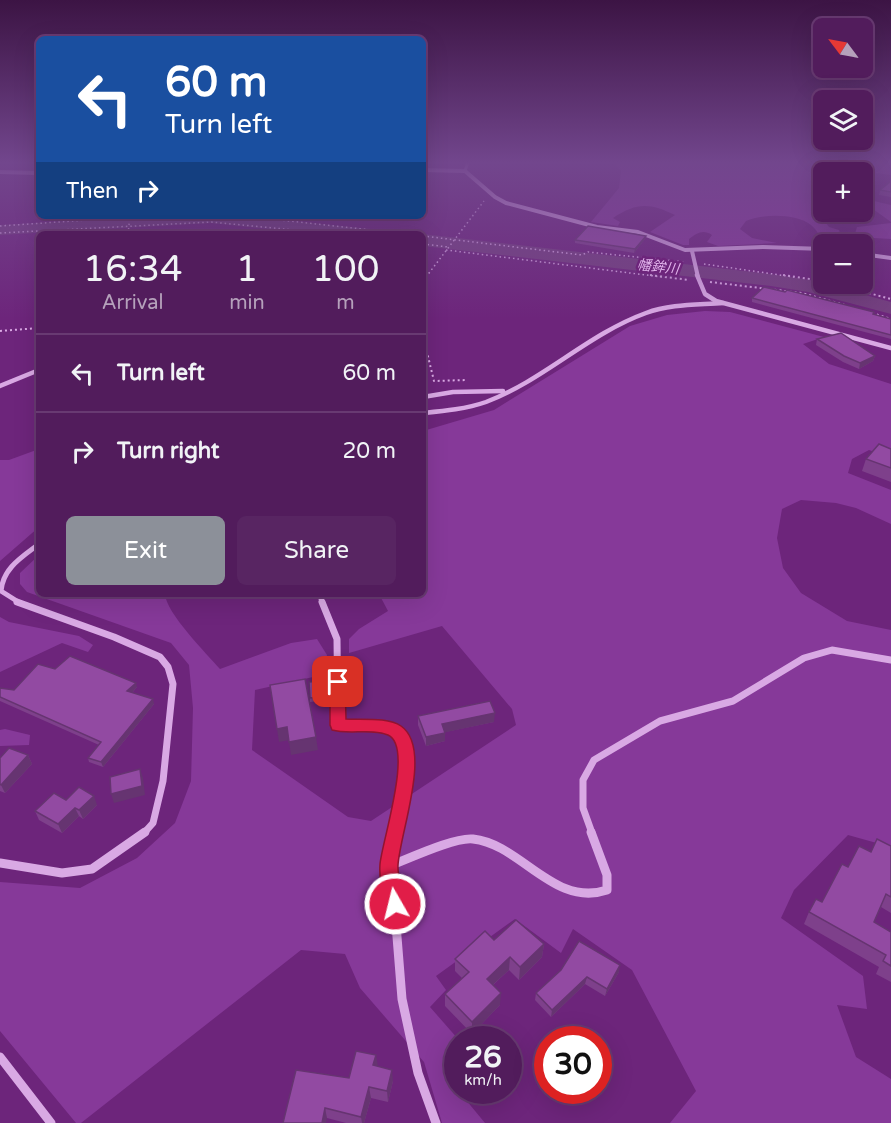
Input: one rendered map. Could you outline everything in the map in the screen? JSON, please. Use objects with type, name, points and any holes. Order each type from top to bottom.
[{"type":"street","points":[[549,214],[597,227],[638,232],[692,251],[772,247],[813,249]]},
{"type":"street","points":[[692,251],[705,294],[723,303],[891,348]]},
{"type":"street","points":[[873,256],[891,258]]},
{"type":"street","points":[[426,413],[487,402],[638,316],[670,308],[723,303]]},
{"type":"street","points":[[0,386],[36,371]]},
{"type":"street","points":[[426,396],[453,392],[507,391]]},
{"type":"street","points":[[0,863],[62,873],[92,869],[120,852],[153,823],[163,781],[173,684],[168,667],[160,657],[114,637],[24,606],[1,591],[0,582],[9,568],[36,546]]},
{"type":"street","points":[[322,597],[337,639],[338,725],[388,728],[395,730],[403,739],[408,768],[389,866],[393,887],[402,999],[418,1073],[436,1123]]},
{"type":"street","points":[[389,866],[470,838],[484,841],[535,872],[584,897],[598,896],[607,890],[607,875],[583,808],[583,780],[594,760],[660,721],[733,700],[804,658],[832,650],[891,660]]},
{"type":"street","points":[[0,1057],[51,1123]]},
{"type":"path","points":[[426,276],[474,214]]},
{"type":"path","points":[[0,226],[101,219]]},
{"type":"path","points":[[128,231],[130,219]]},
{"type":"path","points":[[270,219],[380,231]]},
{"type":"path","points":[[0,233],[129,224],[239,223],[310,231]]},
{"type":"path","points":[[426,236],[582,255],[588,252],[695,263],[813,279]]},
{"type":"path","points":[[426,244],[802,293],[850,307]]},
{"type":"path","points":[[873,294],[891,299]]},
{"type":"path","points":[[871,313],[891,319]]},
{"type":"path","points":[[0,331],[36,328]]},
{"type":"path","points":[[426,348],[434,381],[472,380]]},
{"type":"shaded area","points":[[597,214],[619,214],[613,218],[620,222],[618,226],[591,222]]},
{"type":"shaded area","points":[[674,214],[813,214],[813,222],[825,222],[829,227],[839,230],[840,234],[818,234],[805,221],[779,216],[746,221],[740,229],[752,238],[777,243],[718,246],[707,242],[712,235],[703,232],[689,239],[689,245],[683,245],[650,232]]},
{"type":"shaded area","points":[[880,214],[891,214],[891,222]]},
{"type":"shaded area","points":[[891,223],[891,239],[874,238],[873,242],[873,234],[855,234],[857,227]]},
{"type":"shaded area","points":[[705,311],[730,312],[824,337],[803,344],[829,364],[891,384],[891,458],[869,450],[852,459],[848,473],[891,490],[891,524],[856,508],[836,503],[801,500],[782,509],[777,538],[783,568],[801,593],[847,621],[891,630],[891,847],[848,835],[794,890],[781,918],[863,976],[867,1009],[837,1005],[856,1057],[891,1079],[891,1123],[670,1123],[696,1091],[632,970],[573,929],[561,953],[515,919],[436,976],[446,990],[430,1007],[447,1026],[444,1026],[444,1104],[469,1104],[485,1123],[442,1123],[424,1062],[360,988],[345,954],[301,950],[81,1123],[76,1123],[0,1031],[0,882],[80,888],[137,858],[175,823],[191,781],[193,708],[189,665],[171,643],[41,597],[166,597],[179,622],[220,669],[291,643],[317,639],[327,655],[322,675],[255,690],[252,750],[348,817],[371,821],[516,725],[512,709],[442,626],[349,653],[349,639],[359,629],[388,611],[381,597],[426,597],[426,430],[494,410],[630,326],[667,315]]},
{"type":"shaded area","points":[[36,450],[36,530],[0,561],[0,460],[9,460]]},
{"type":"shaded area","points":[[36,558],[36,595],[27,592],[20,584],[20,573]]},
{"type":"shaded area","points":[[0,617],[9,622],[79,636],[93,645],[88,652],[62,643],[0,672]]},
{"type":"shaded area","points":[[5,729],[30,735],[29,745],[0,746],[0,730]]},
{"type":"building","points":[[588,226],[646,236],[635,249],[575,240]]},
{"type":"building","points":[[764,287],[785,292],[787,290],[874,312],[873,314],[891,319],[891,335],[752,298]]},
{"type":"building","points":[[841,333],[875,356],[860,363],[817,339]]},
{"type":"building","points":[[879,444],[891,449],[891,468],[866,459]]},
{"type":"building","points":[[70,656],[136,683],[127,691],[153,699],[101,762],[88,758],[101,742],[0,697],[0,688],[14,690],[38,664],[55,669]]},
{"type":"building","points":[[305,679],[316,737],[289,742],[287,727],[277,729],[270,685]]},
{"type":"building","points":[[330,680],[330,696],[310,698],[309,682]]},
{"type":"building","points":[[490,701],[495,713],[442,724],[445,733],[426,737],[418,716]]},
{"type":"building","points":[[9,748],[28,755],[1,785],[0,758]]},
{"type":"building","points":[[140,769],[142,786],[111,794],[110,777]]},
{"type":"building","points":[[79,787],[94,796],[79,810],[75,808],[58,824],[35,811],[54,793],[66,800]]},
{"type":"building","points":[[877,839],[891,846],[891,897],[886,894],[874,922],[891,932],[891,966],[883,961],[886,955],[809,912],[816,899],[822,902],[842,864],[848,867],[859,846],[871,852]]},
{"type":"building","points":[[516,920],[544,944],[520,967],[510,957],[487,979],[501,993],[472,1022],[445,994],[469,972],[455,959],[485,931],[494,940]]},
{"type":"building","points":[[579,941],[620,965],[607,989],[587,977],[552,1010],[536,993],[561,970]]},
{"type":"building","points":[[356,1051],[376,1055],[373,1065],[392,1070],[387,1091],[369,1087],[361,1117],[325,1108],[322,1123],[283,1123],[296,1070],[349,1078]]},
{"type":"waterway","name":"幡鉾川","points":[[0,230],[193,219]]},
{"type":"waterway","name":"幡鉾川","points":[[221,219],[341,231]]},
{"type":"waterway","name":"幡鉾川","points":[[426,240],[771,280],[810,286],[891,308]]},
{"type":"route","points":[[338,682],[338,725],[395,730],[403,739],[408,768],[389,866],[395,904]]}]
